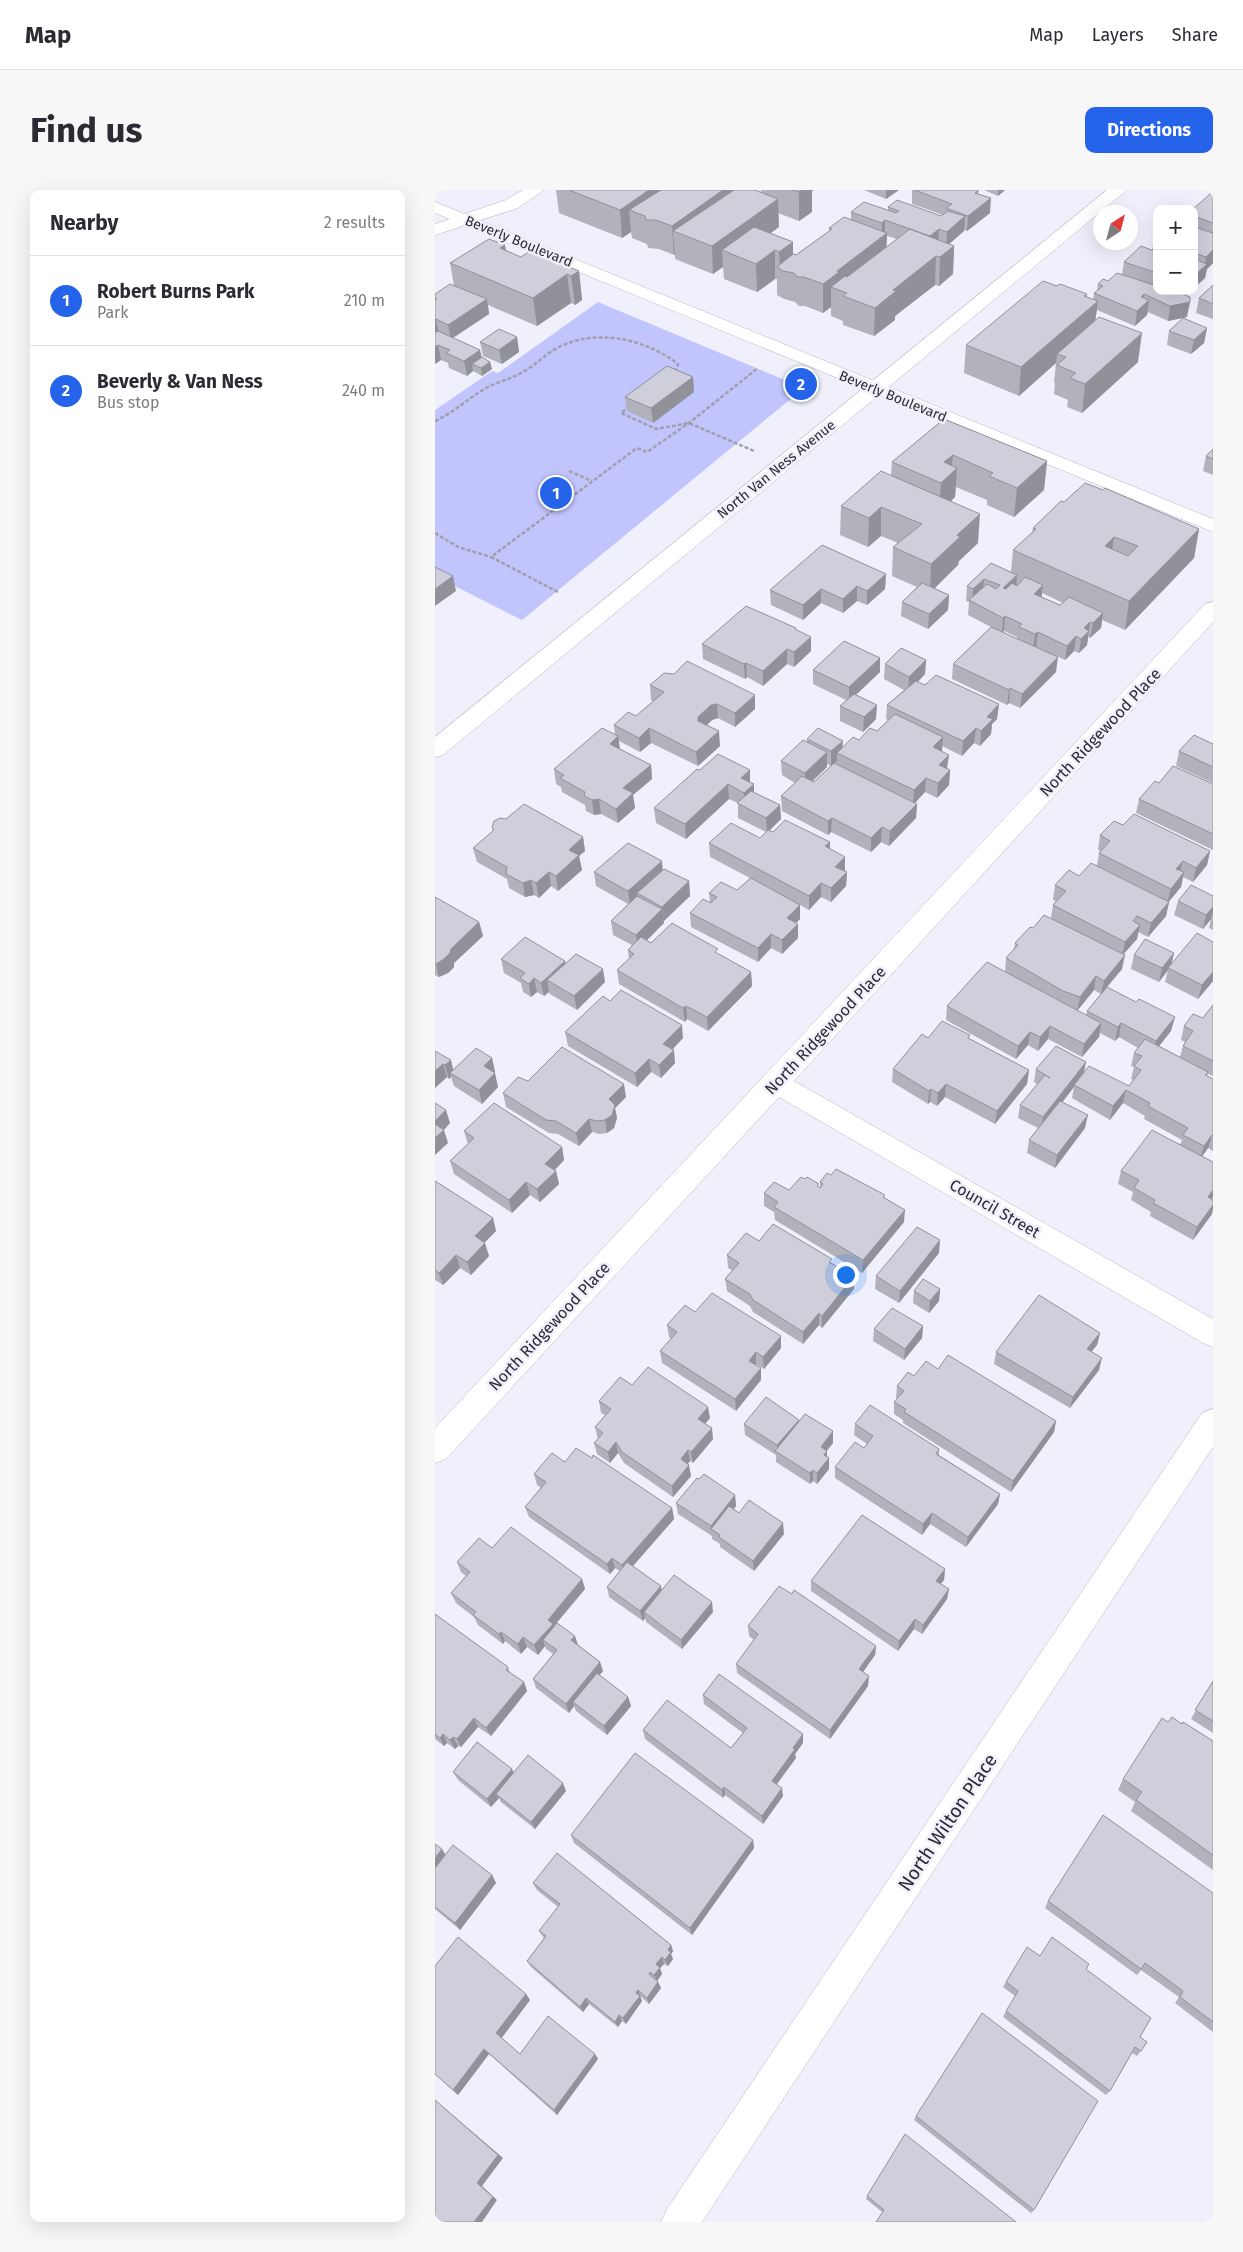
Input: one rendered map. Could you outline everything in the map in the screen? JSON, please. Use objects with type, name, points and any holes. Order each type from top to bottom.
[{"type":"street","points":[[435,230],[512,204],[535,190]]},
{"type":"street","name":"North Van Ness Avenue","points":[[435,748],[1118,190]]},
{"type":"street","name":"Beverly Boulevard","points":[[435,207],[1213,526]]},
{"type":"street","name":"North Ridgewood Place","points":[[435,1449],[1213,609]]},
{"type":"street","name":"Council Street","points":[[776,1083],[1213,1334]]},
{"type":"street","name":"North Wilton Place","points":[[680,2222],[1213,1422]]},
{"type":"path","points":[[435,422],[456,410],[485,388],[515,376],[560,346],[577,340],[607,339],[639,342],[670,356],[678,364],[677,371],[671,374]]},
{"type":"path","points":[[491,557],[637,448],[647,452],[689,423],[761,366]]},
{"type":"path","points":[[634,402],[621,413],[656,429],[689,423],[783,464]]},
{"type":"path","points":[[569,471],[593,481]]},
{"type":"path","points":[[435,533],[458,547],[491,557],[557,592]]},
{"type":"shaded area","points":[[598,302],[804,388],[522,620],[435,576],[435,410],[492,371],[498,373]]},
{"type":"building","points":[[569,190],[649,190],[620,210]]},
{"type":"building","points":[[661,190],[723,190],[672,226],[656,220],[646,220],[645,216],[629,210]]},
{"type":"building","points":[[734,190],[755,190],[778,199],[712,246],[673,231]]},
{"type":"building","points":[[915,190],[979,190],[975,193],[991,198],[968,216],[946,208],[952,204]]},
{"type":"building","points":[[1210,194],[1213,195],[1213,223],[1198,217],[1198,205]]},
{"type":"building","points":[[897,200],[941,216],[948,211],[965,216],[947,232],[939,229],[930,236],[885,220],[882,223],[851,212],[864,202],[896,213],[899,211],[888,207]]},
{"type":"building","points":[[844,217],[887,233],[823,284],[804,277],[798,277],[794,273],[783,271],[777,267],[793,254],[796,255],[832,229],[829,228]]},
{"type":"building","points":[[754,227],[793,242],[779,252],[775,250],[756,264],[722,250]]},
{"type":"building","points":[[1198,228],[1213,233],[1213,250],[1206,257],[1198,254]]},
{"type":"building","points":[[910,229],[954,246],[940,257],[936,256],[893,290],[896,291],[875,308],[843,296],[847,293],[831,287],[845,276],[847,277]]},
{"type":"building","points":[[489,239],[505,245],[500,248],[521,257],[530,251],[579,271],[571,276],[567,274],[533,298],[450,263]]},
{"type":"building","points":[[1141,246],[1153,250],[1153,272],[1124,262]]},
{"type":"building","points":[[1198,260],[1207,264],[1198,272]]},
{"type":"building","points":[[1117,273],[1153,285],[1153,295],[1184,295],[1190,297],[1190,302],[1170,306],[1144,294],[1141,297],[1149,300],[1137,311],[1094,293],[1103,286],[1098,284],[1103,279],[1108,281]]},
{"type":"building","points":[[1043,281],[1057,286],[1060,284],[1087,294],[1084,296],[1098,301],[1021,367],[966,345]]},
{"type":"building","points":[[450,284],[487,299],[448,325],[435,320],[435,300],[437,299],[435,294]]},
{"type":"building","points":[[1213,285],[1213,304],[1199,298]]},
{"type":"building","points":[[1099,317],[1142,333],[1085,384],[1070,378],[1076,373],[1057,365],[1066,357],[1057,354]]},
{"type":"building","points":[[1183,318],[1207,328],[1194,340],[1169,331]]},
{"type":"building","points":[[499,329],[517,337],[499,350],[480,342]]},
{"type":"building","points":[[438,331],[480,350],[464,361],[446,353],[450,350],[438,345],[435,347],[435,333]]},
{"type":"building","points":[[482,357],[490,362],[481,368],[472,364]]},
{"type":"building","points":[[667,366],[693,377],[651,408],[625,397]]},
{"type":"building","points":[[944,419],[1047,461],[1017,488],[989,476],[993,473],[953,455],[944,462],[957,468],[941,483],[892,462]]},
{"type":"building","points":[[1213,449],[1213,459],[1206,456]]},
{"type":"building","points":[[881,471],[980,514],[957,535],[960,537],[931,564],[893,547],[922,524],[881,507],[869,518],[841,506]]},
{"type":"building","points":[[1085,483],[1103,490],[1105,488],[1199,529],[1129,601],[1013,550],[1036,529],[1033,528],[1061,501],[1064,502]],"holes":[[[1114,537],[1138,546],[1128,556],[1105,546]]]},
{"type":"building","points":[[822,545],[886,574],[867,591],[857,586],[843,599],[821,589],[803,605],[770,590]]},
{"type":"building","points":[[991,563],[1017,575],[1003,588],[1006,589],[1012,583],[1017,586],[1025,577],[1043,585],[1034,594],[1060,605],[1069,597],[1103,613],[1093,623],[1090,622],[1084,628],[1089,631],[1081,639],[1076,636],[1067,646],[1038,632],[1035,634],[1019,627],[1022,624],[1005,616],[1003,618],[969,600],[987,584],[996,589],[1000,585],[984,579],[973,589],[967,586]]},
{"type":"building","points":[[435,567],[453,576],[435,589]]},
{"type":"building","points":[[922,583],[949,595],[929,614],[902,602]]},
{"type":"building","points":[[746,606],[796,628],[811,637],[794,652],[787,649],[763,671],[702,644]]},
{"type":"building","points":[[991,627],[1058,657],[1022,694],[1010,688],[1009,690],[953,664]]},
{"type":"building","points":[[844,641],[880,658],[849,687],[813,670]]},
{"type":"building","points":[[901,648],[926,660],[909,677],[885,664]]},
{"type":"building","points":[[687,661],[755,695],[735,713],[717,704],[711,705],[698,717],[698,721],[719,731],[696,752],[649,728],[639,738],[614,725],[628,712],[636,716],[664,692],[650,685],[664,673],[674,674]]},
{"type":"building","points":[[936,675],[999,704],[987,717],[993,719],[981,731],[976,728],[963,741],[887,705],[916,681],[925,685]]},
{"type":"building","points":[[854,694],[877,705],[864,717],[840,706]]},
{"type":"building","points":[[895,714],[943,737],[933,747],[949,755],[939,765],[950,770],[938,783],[926,778],[914,790],[837,753],[853,737],[859,740],[870,728],[877,731]]},
{"type":"building","points":[[602,728],[618,736],[610,744],[651,765],[623,788],[633,793],[616,809],[599,799],[592,800],[584,796],[585,792],[560,778],[564,775],[554,769]]},
{"type":"building","points":[[818,728],[843,741],[831,751],[807,739]]},
{"type":"building","points":[[1194,735],[1213,744],[1213,767],[1179,751]]},
{"type":"building","points":[[803,740],[827,752],[805,773],[781,761]]},
{"type":"building","points":[[718,754],[750,770],[741,778],[754,784],[744,793],[728,784],[685,824],[654,808],[697,769],[700,770]]},
{"type":"building","points":[[834,763],[917,804],[890,831],[882,827],[871,838],[832,818],[828,821],[781,796],[802,776],[814,782]]},
{"type":"building","points":[[1173,766],[1213,784],[1213,834],[1139,799],[1155,781],[1159,783]]},
{"type":"building","points":[[751,791],[780,805],[766,818],[737,803]]},
{"type":"building","points":[[524,804],[583,837],[569,850],[579,855],[556,876],[549,872],[536,883],[531,880],[523,883],[506,874],[507,867],[473,848],[494,830],[492,828],[494,821],[500,818],[506,819]]},
{"type":"building","points":[[1134,814],[1210,851],[1196,868],[1183,861],[1176,869],[1184,872],[1171,889],[1099,853],[1110,841],[1100,835],[1114,821],[1123,825]]},
{"type":"building","points":[[785,820],[830,842],[825,846],[845,857],[835,867],[847,872],[831,888],[821,883],[809,896],[709,843],[731,823],[760,838],[768,830],[773,832]]},
{"type":"building","points":[[628,843],[662,861],[628,891],[594,872]]},
{"type":"building","points":[[1091,863],[1169,902],[1151,923],[1137,916],[1133,921],[1140,925],[1125,942],[1053,905],[1066,891],[1055,885],[1069,870],[1079,876]]},
{"type":"building","points":[[664,869],[689,881],[662,907],[637,893]]},
{"type":"building","points":[[751,878],[800,905],[787,918],[798,924],[782,940],[771,934],[758,948],[690,913],[703,899],[711,903],[717,897],[709,893],[721,882],[737,890]]},
{"type":"building","points":[[1191,885],[1213,896],[1213,907],[1206,915],[1178,901]]},
{"type":"building","points":[[637,896],[662,909],[636,935],[611,921]]},
{"type":"building","points":[[435,897],[479,922],[451,949],[444,959],[436,964],[435,963]]},
{"type":"building","points":[[1044,915],[1125,955],[1104,981],[1096,976],[1080,997],[1063,991],[1006,958],[1018,945],[1015,943],[1030,927],[1033,928]]},
{"type":"building","points":[[672,923],[718,949],[715,952],[751,972],[707,1017],[686,1006],[683,1008],[617,970],[634,954],[628,950],[641,937],[651,943]]},
{"type":"building","points":[[1197,933],[1213,942],[1213,972],[1202,985],[1168,968]]},
{"type":"building","points":[[525,937],[565,961],[541,983],[534,978],[529,984],[520,978],[525,973],[501,959]]},
{"type":"building","points":[[1145,939],[1174,953],[1162,968],[1134,955]]},
{"type":"building","points":[[576,954],[603,969],[574,996],[547,980]]},
{"type":"building","points":[[987,962],[1101,1023],[1084,1044],[1050,1026],[1040,1037],[1030,1032],[1018,1046],[947,1006]]},
{"type":"building","points":[[1107,987],[1136,1002],[1139,999],[1175,1017],[1156,1041],[1121,1023],[1118,1027],[1087,1011]]},
{"type":"building","points":[[621,990],[682,1025],[663,1044],[674,1050],[659,1065],[649,1059],[635,1073],[565,1032],[603,996],[610,1001]]},
{"type":"building","points":[[1213,1005],[1213,1061],[1183,1046],[1193,1031],[1184,1026],[1193,1014],[1203,1018]]},
{"type":"building","points":[[942,1021],[970,1035],[968,1038],[1029,1070],[997,1111],[946,1084],[938,1093],[931,1089],[929,1091],[893,1069],[922,1034],[928,1038]]},
{"type":"building","points":[[1145,1039],[1208,1072],[1205,1075],[1213,1079],[1213,1136],[1204,1146],[1183,1135],[1188,1128],[1148,1106],[1150,1103],[1126,1090],[1113,1106],[1074,1085],[1089,1066],[1129,1086],[1141,1070],[1134,1066],[1142,1056],[1134,1053]]},
{"type":"building","points":[[1056,1046],[1086,1062],[1043,1117],[1020,1105],[1045,1075],[1050,1078],[1036,1069]]},
{"type":"building","points":[[562,1047],[624,1084],[609,1099],[615,1105],[612,1115],[605,1120],[589,1119],[576,1133],[556,1121],[546,1120],[503,1093],[518,1077],[528,1081]]},
{"type":"building","points":[[476,1048],[492,1058],[484,1066],[495,1073],[479,1090],[450,1073]]},
{"type":"building","points":[[435,1051],[451,1060],[435,1071]]},
{"type":"building","points":[[1060,1101],[1088,1115],[1057,1155],[1029,1140]]},
{"type":"building","points":[[435,1103],[446,1110],[435,1121]]},
{"type":"building","points":[[494,1103],[562,1147],[545,1164],[556,1171],[537,1189],[526,1182],[509,1200],[450,1161],[474,1138],[464,1131]]},
{"type":"building","points":[[435,1124],[444,1130],[435,1138]]},
{"type":"building","points":[[1152,1130],[1213,1162],[1213,1190],[1208,1197],[1213,1200],[1213,1205],[1197,1227],[1153,1203],[1155,1200],[1134,1188],[1139,1180],[1121,1171]]},
{"type":"building","points":[[836,1169],[885,1195],[883,1197],[905,1210],[863,1260],[774,1207],[778,1202],[764,1193],[774,1182],[789,1190],[801,1177],[805,1179],[807,1177],[819,1184],[817,1186],[820,1188],[823,1184],[820,1182],[827,1173],[831,1175]]},
{"type":"building","points":[[435,1181],[493,1218],[475,1236],[485,1243],[467,1262],[456,1255],[439,1273],[435,1270]]},
{"type":"building","points":[[773,1224],[832,1259],[829,1262],[854,1276],[822,1316],[819,1313],[803,1332],[753,1300],[750,1294],[725,1279],[739,1263],[727,1255],[746,1233],[759,1241]]},
{"type":"building","points":[[917,1227],[940,1240],[900,1291],[876,1276]]},
{"type":"building","points":[[923,1279],[940,1289],[930,1301],[914,1291]]},
{"type":"building","points":[[712,1293],[781,1336],[763,1357],[756,1352],[749,1361],[761,1368],[735,1399],[660,1351],[677,1332],[667,1325],[685,1305],[695,1312]]},
{"type":"building","points":[[1039,1295],[1100,1333],[1087,1349],[1102,1358],[1073,1397],[996,1352]]},
{"type":"building","points":[[892,1308],[923,1326],[905,1349],[874,1329]]},
{"type":"building","points":[[948,1355],[1056,1421],[1013,1481],[904,1412],[906,1409],[894,1402],[904,1391],[897,1386],[908,1372],[914,1376],[926,1361],[938,1369]]},
{"type":"building","points":[[648,1367],[708,1407],[698,1419],[712,1428],[691,1452],[688,1450],[681,1459],[689,1465],[672,1486],[622,1452],[616,1442],[608,1452],[594,1443],[603,1433],[595,1427],[611,1409],[599,1401],[620,1377],[632,1385]]},
{"type":"building","points":[[766,1397],[799,1420],[777,1445],[744,1424]]},
{"type":"building","points":[[870,1405],[939,1449],[936,1454],[1000,1494],[968,1537],[932,1513],[923,1524],[835,1467],[855,1442],[864,1448],[873,1436],[855,1424]]},
{"type":"building","points":[[805,1414],[833,1431],[821,1447],[827,1451],[824,1455],[829,1458],[817,1473],[813,1470],[810,1473],[775,1451]]},
{"type":"building","points":[[576,1448],[592,1458],[593,1455],[672,1508],[622,1565],[612,1558],[607,1564],[525,1507],[546,1482],[534,1474],[552,1453],[565,1462]]},
{"type":"building","points":[[704,1474],[735,1495],[711,1526],[676,1503],[697,1478],[699,1479]]},
{"type":"building","points":[[749,1500],[783,1523],[753,1561],[719,1537],[720,1535],[711,1529],[729,1506],[739,1513]]},
{"type":"building","points":[[862,1515],[945,1569],[936,1581],[949,1589],[923,1625],[915,1619],[899,1641],[811,1581]]},
{"type":"building","points":[[511,1527],[582,1579],[548,1620],[553,1624],[534,1645],[523,1637],[518,1644],[501,1632],[499,1634],[473,1615],[476,1612],[451,1593],[470,1572],[457,1562],[479,1538],[492,1548]]},
{"type":"building","points":[[627,1562],[661,1586],[640,1611],[607,1587]]},
{"type":"building","points":[[674,1575],[712,1602],[681,1640],[644,1612]]},
{"type":"building","points":[[779,1586],[792,1594],[794,1590],[876,1646],[859,1669],[869,1676],[830,1730],[736,1664],[758,1634],[748,1626]]},
{"type":"building","points":[[435,1614],[508,1667],[506,1670],[524,1682],[486,1728],[474,1718],[457,1739],[453,1737],[450,1740],[443,1734],[440,1738],[435,1734]]},
{"type":"building","points":[[557,1623],[575,1636],[571,1640],[600,1662],[566,1704],[533,1679],[557,1650],[543,1640]]},
{"type":"building","points":[[597,1673],[628,1697],[604,1726],[573,1702]]},
{"type":"building","points":[[719,1674],[803,1734],[793,1748],[795,1749],[772,1781],[782,1788],[762,1816],[724,1787],[722,1790],[643,1730],[667,1700],[731,1748],[747,1728],[703,1695]]},
{"type":"building","points":[[1213,1681],[1213,1721],[1195,1710]]},
{"type":"building","points":[[1172,1717],[1213,1741],[1213,1855],[1136,1800],[1142,1792],[1123,1779],[1162,1718],[1168,1722]]},
{"type":"building","points":[[477,1742],[512,1769],[487,1799],[453,1772]]},
{"type":"building","points":[[635,1753],[753,1840],[690,1928],[571,1835]]},
{"type":"building","points":[[528,1755],[563,1783],[531,1822],[496,1794]]},
{"type":"building","points":[[1103,1815],[1213,1893],[1213,2022],[1180,1997],[1183,1991],[1145,1963],[1141,1969],[1048,1901]]},
{"type":"building","points":[[435,1844],[442,1849],[435,1858]]},
{"type":"building","points":[[453,1845],[492,1875],[455,1923],[435,1907],[435,1868]]},
{"type":"building","points":[[557,1853],[671,1945],[668,1950],[671,1952],[665,1960],[662,1957],[656,1964],[660,1968],[654,1975],[650,1972],[649,1974],[658,1982],[647,1998],[638,1990],[636,1993],[640,1996],[623,2018],[619,2015],[615,2022],[586,1998],[580,2007],[527,1961],[546,1936],[539,1931],[560,1904],[533,1883]]},
{"type":"building","points":[[458,1937],[526,1994],[496,2033],[520,2054],[548,2016],[595,2054],[554,2110],[484,2049],[453,2090],[435,2074],[435,1966]]},
{"type":"building","points":[[1052,1937],[1089,1964],[1086,1969],[1151,2018],[1140,2037],[1147,2042],[1141,2051],[1135,2047],[1110,2091],[1006,2011],[1018,1991],[1006,1982],[1027,1947],[1040,1956]]},
{"type":"building","points":[[982,2013],[1098,2101],[1034,2210],[916,2116]]},
{"type":"building","points":[[435,2100],[498,2155],[477,2183],[493,2197],[474,2222],[435,2222]]},
{"type":"building","points":[[905,2134],[1016,2222],[876,2222],[884,2210],[867,2196]]},
{"type":"place","name":"Beverly & Van Ness","points":[[801,384]]},
{"type":"place","name":"Robert Burns Park","points":[[556,493]]}]
